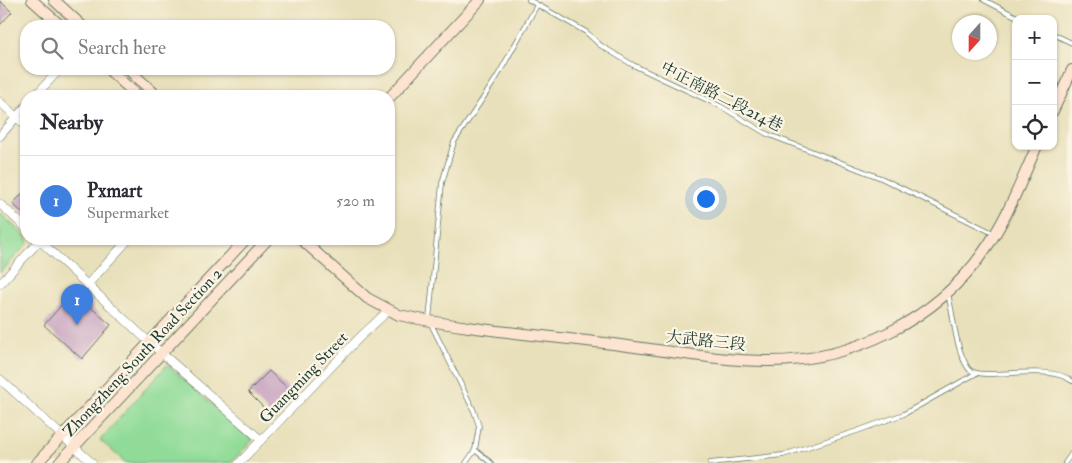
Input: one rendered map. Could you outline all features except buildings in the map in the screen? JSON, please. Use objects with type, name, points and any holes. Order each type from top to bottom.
[{"type":"street","points":[[32,0],[54,20]]},
{"type":"street","points":[[54,0],[76,20]]},
{"type":"street","points":[[395,91],[477,1]]},
{"type":"street","points":[[1056,105],[1072,70]]},
{"type":"street","points":[[41,90],[54,75]]},
{"type":"street","points":[[115,75],[131,90]]},
{"type":"street","points":[[134,75],[151,90]]},
{"type":"street","points":[[0,102],[20,121]]},
{"type":"street","points":[[0,136],[20,114]]},
{"type":"street","name":"大武路三段","points":[[308,245],[362,294],[388,311],[429,320],[696,355],[754,360],[790,360],[850,348],[891,332],[906,324],[947,292],[971,269],[995,234],[1035,150]]},
{"type":"street","points":[[0,204],[20,222]]},
{"type":"street","points":[[0,284],[35,245]]},
{"type":"street","points":[[45,245],[149,342],[261,440]]},
{"type":"street","points":[[88,284],[124,245]]},
{"type":"street","name":"Zhongzheng South Road Section 2","points":[[37,463],[240,245]]},
{"type":"street","name":"Zhongzheng South Road Section 2","points":[[59,463],[262,245]]},
{"type":"street","name":"Guangming Street","points":[[239,463],[360,337],[388,311]]},
{"type":"street","points":[[1,381],[92,463]]},
{"type":"lane","name":"中正南路二段214巷","points":[[528,0],[586,32],[600,45],[633,65],[727,109],[767,134],[881,178],[995,234]]},
{"type":"lane","points":[[984,0],[1013,15]]},
{"type":"lane","points":[[466,463],[475,450],[480,426],[429,320],[442,183],[454,142],[497,77],[537,5]]},
{"type":"lane","points":[[1057,36],[1072,43]]},
{"type":"lane","points":[[947,292],[968,370],[975,374]]},
{"type":"lane","points":[[710,463],[784,455],[848,434],[904,414],[975,374],[1045,371],[1057,373],[1072,380]]},
{"type":"lane","points":[[475,450],[491,463]]},
{"type":"lane","points":[[1065,463],[1072,453]]},
{"type":"green space","points":[[0,213],[20,231],[20,245],[26,245],[0,273]]},
{"type":"green space","points":[[167,365],[253,440],[230,463],[126,463],[100,440]]},
{"type":"place","name":"Pxmart","points":[[77,325]]}]
